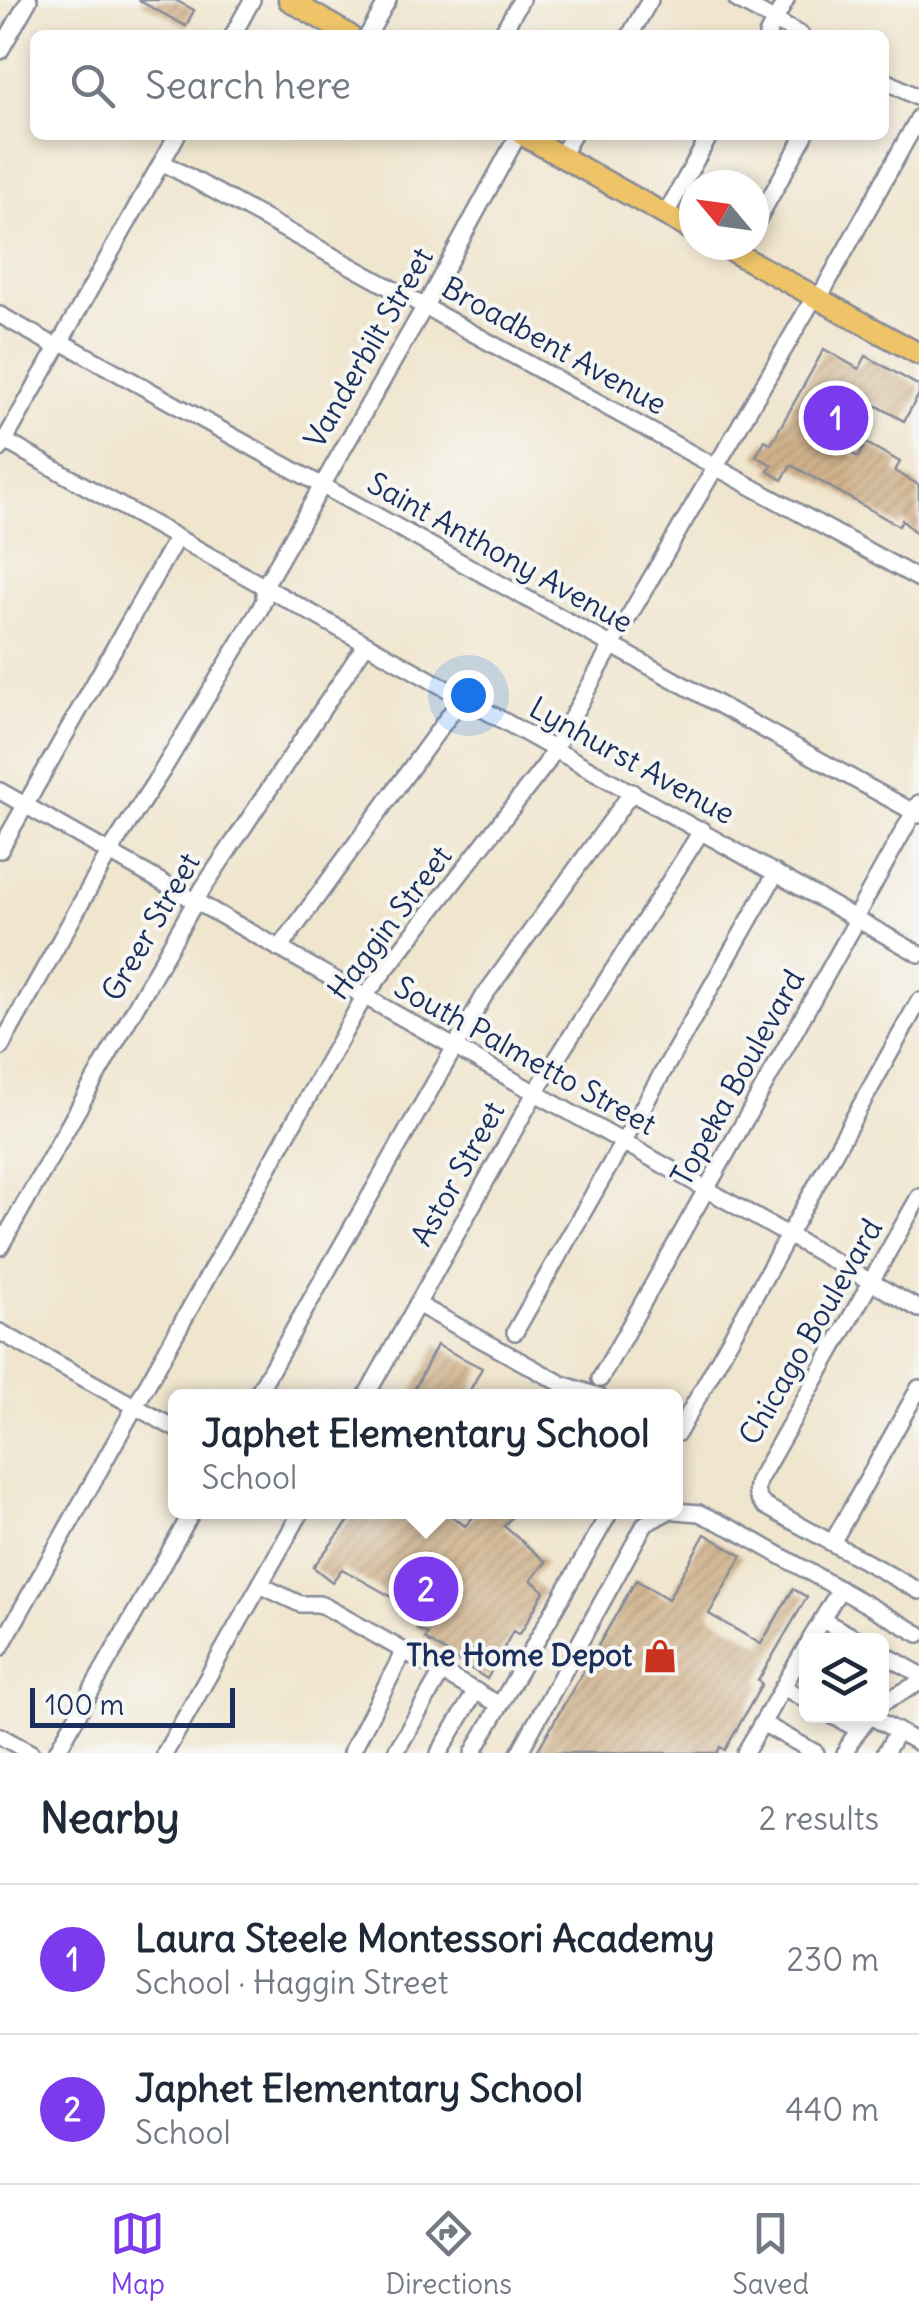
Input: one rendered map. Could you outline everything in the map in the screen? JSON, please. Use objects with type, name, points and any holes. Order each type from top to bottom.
[{"type":"main road","points":[[289,0],[340,30]]},
{"type":"main road","points":[[530,140],[679,222]]},
{"type":"main road","points":[[754,260],[916,347]]},
{"type":"street","points":[[0,52],[28,0]]},
{"type":"street","points":[[236,30],[252,0]]},
{"type":"street","points":[[371,30],[388,0]]},
{"type":"street","points":[[504,30],[521,0]]},
{"type":"street","points":[[633,30],[650,0]]},
{"type":"street","points":[[737,0],[771,28],[786,0]]},
{"type":"street","points":[[889,83],[919,98]]},
{"type":"street","name":"Haggin Street","points":[[0,1648],[364,997],[546,764],[919,118]]},
{"type":"street","points":[[2,445],[174,140]]},
{"type":"street","name":"Vanderbilt Street","points":[[0,1048],[108,853],[260,609],[264,587],[517,140]]},
{"type":"street","points":[[560,156],[570,140]]},
{"type":"street","points":[[665,215],[707,140]]},
{"type":"street","points":[[769,200],[803,140]]},
{"type":"street","name":"Broadbent Avenue","points":[[162,162],[919,579]]},
{"type":"street","name":"Saint Anthony Avenue","points":[[0,315],[917,810]]},
{"type":"street","name":"Lynhurst Avenue","points":[[2,445],[176,538],[919,954]]},
{"type":"street","points":[[0,850],[176,538]]},
{"type":"street","name":"Greer Street","points":[[0,1247],[194,902],[366,644]]},
{"type":"street","points":[[278,949],[462,698]]},
{"type":"street","name":"South Palmetto Street","points":[[0,791],[919,1308]]},
{"type":"street","points":[[260,1389],[484,996],[632,792]]},
{"type":"street","name":"Topeka Boulevard","points":[[599,1388],[917,810]]},
{"type":"street","name":"Astor Street","points":[[370,1389],[535,1093],[702,830]]},
{"type":"street","points":[[516,1332],[776,873]]},
{"type":"street","points":[[683,1424],[919,1002]]},
{"type":"street","name":"Chicago Boulevard","points":[[832,1544],[765,1506],[757,1495],[758,1480],[919,1197]]},
{"type":"street","points":[[418,1304],[562,1384],[599,1388]]},
{"type":"street","points":[[0,1332],[168,1425]]},
{"type":"street","points":[[917,1587],[832,1544],[919,1388]]},
{"type":"street","points":[[683,1512],[699,1514],[735,1530],[919,1634]]},
{"type":"street","points":[[56,1753],[188,1519]]},
{"type":"street","points":[[164,1753],[298,1519]]},
{"type":"street","points":[[473,1753],[606,1519]]},
{"type":"street","points":[[519,1753],[645,1524],[654,1519]]},
{"type":"street","points":[[260,1585],[300,1604],[326,1607],[500,1705]]},
{"type":"street","points":[[815,1633],[840,1589]]},
{"type":"street","points":[[822,1620],[846,1633]]},
{"type":"street","points":[[351,1753],[404,1651]]},
{"type":"street","points":[[889,1657],[919,1674]]},
{"type":"street","points":[[745,1753],[799,1661]]},
{"type":"street","points":[[394,1753],[442,1672]]},
{"type":"street","points":[[889,1697],[919,1683]]},
{"type":"street","points":[[783,1687],[799,1696]]},
{"type":"street","points":[[439,1753],[476,1691]]},
{"type":"street","points":[[845,1753],[870,1716],[919,1742]]},
{"type":"street","points":[[762,1723],[816,1753]]},
{"type":"street","points":[[846,1723],[858,1730]]},
{"type":"street","points":[[885,1753],[898,1731]]},
{"type":"street","points":[[0,1736],[31,1753]]},
{"type":"building","points":[[138,0],[175,0],[194,10],[186,26]]},
{"type":"building","points":[[824,349],[859,369],[866,356],[919,386],[919,394],[904,421],[842,386],[816,433],[858,457],[866,443],[900,462],[895,471],[919,485],[919,536],[902,520],[899,526],[791,465],[782,480],[768,471],[772,465],[756,456],[765,440],[771,444]]},
{"type":"building","points":[[437,1345],[482,1368],[471,1389],[415,1389]]},
{"type":"building","points":[[351,1519],[456,1519],[465,1526],[472,1519],[510,1519],[504,1526],[546,1562],[531,1580],[544,1591],[522,1631],[513,1631],[487,1679],[425,1639],[428,1634],[417,1629],[422,1614],[342,1569],[332,1582],[313,1567]]},
{"type":"building","name":"The Home Depot","points":[[705,1534],[742,1556],[709,1614],[761,1644],[793,1589],[807,1597],[758,1681],[762,1684],[725,1750],[720,1747],[717,1753],[536,1753],[636,1580],[668,1599]]},
{"type":"place","name":"Laura Steele Montessori Academy","points":[[836,418]]},
{"type":"place","name":"Japhet Elementary School","points":[[426,1589]]},
{"type":"place","name":"The Home Depot","points":[[660,1656]]}]
